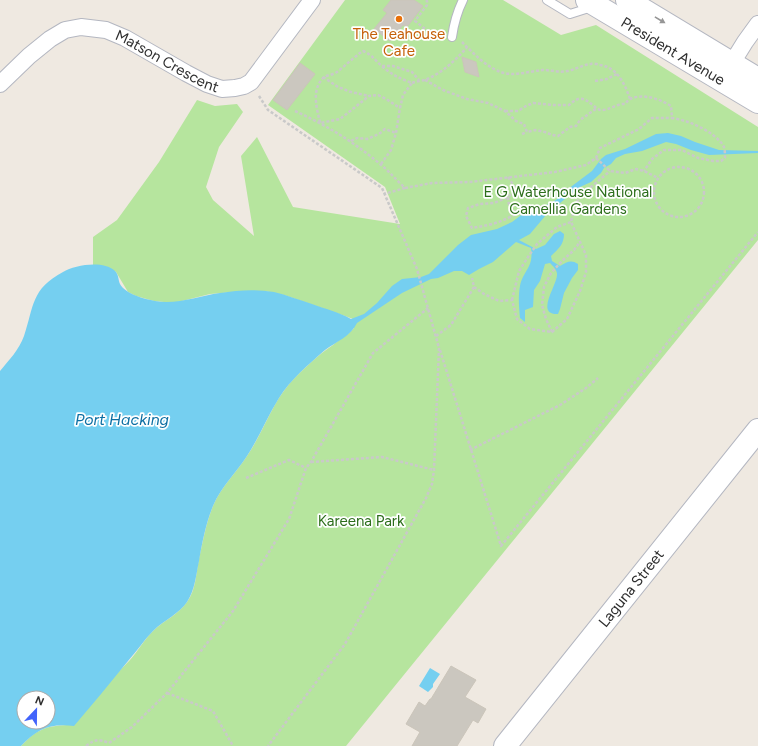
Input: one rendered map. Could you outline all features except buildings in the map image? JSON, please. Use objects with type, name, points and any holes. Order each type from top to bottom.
[{"type":"street","name":"Matson Crescent","points":[[0,84],[29,56],[50,39],[65,30],[81,27],[106,30],[125,38],[207,84],[222,89],[244,86],[251,82],[312,0]]},
{"type":"street","name":"President Avenue","points":[[627,0],[727,72],[758,102]]},
{"type":"street","name":"President Avenue","points":[[592,3],[727,72],[758,79]]},
{"type":"street","points":[[727,72],[758,24]]},
{"type":"street","name":"Laguna Street","points":[[505,746],[758,430]]},
{"type":"lane","points":[[452,37],[454,23],[463,0]]},
{"type":"lane","points":[[547,0],[570,14],[592,3]]},
{"type":"path","points":[[426,0],[427,5],[415,21],[429,32],[452,37],[462,42],[472,53],[490,67],[504,73],[518,74],[545,70],[557,72],[569,71],[591,63],[603,65],[612,70],[622,80],[630,100]]},
{"type":"path","points":[[381,164],[391,150],[404,95],[412,83],[419,80],[425,80],[435,75],[459,57],[467,47]]},
{"type":"path","points":[[320,123],[315,100],[318,86],[323,77],[335,73],[358,54],[364,51],[371,54],[382,66],[395,76],[412,83]]},
{"type":"path","points":[[382,66],[393,66],[412,72],[419,80]]},
{"type":"path","points":[[595,81],[607,79],[617,74]]},
{"type":"path","points":[[323,77],[338,87],[352,92],[370,96],[378,95],[400,108]]},
{"type":"path","points":[[425,80],[443,90],[467,99],[488,103],[505,111],[516,121],[524,124],[527,132]]},
{"type":"path","points":[[257,92],[268,110],[382,188],[417,269],[470,450],[501,546],[758,232]]},
{"type":"path","points":[[320,123],[340,119],[370,96]]},
{"type":"path","points":[[505,111],[518,111],[533,103],[569,105],[579,99],[585,99],[601,110],[622,103],[625,104],[630,100],[642,97],[660,100],[671,106],[672,118]]},
{"type":"path","points":[[522,134],[536,130],[545,132],[552,136],[558,136],[570,127],[576,126],[580,120],[597,108]]},
{"type":"path","points":[[295,111],[320,123],[351,141],[381,164],[404,188]]},
{"type":"path","points":[[384,194],[404,188],[432,183],[470,182],[555,172],[586,165],[596,158],[600,148],[639,129],[652,118],[678,118],[697,125],[716,138],[724,146],[725,158],[721,161],[698,158],[682,150],[664,150],[652,159],[644,170]]},
{"type":"path","points":[[351,141],[357,138],[367,139],[385,130],[396,133]]},
{"type":"path","points":[[596,158],[610,171],[625,173],[636,169],[644,170],[658,178]]},
{"type":"path","points":[[675,167],[683,167],[697,174],[702,181],[704,197],[696,211],[681,217],[665,213],[655,200],[655,182],[658,178],[667,170],[675,167]]},
{"type":"path","points":[[571,222],[557,227],[537,244],[519,271],[512,300],[517,319],[530,330],[552,332],[567,319],[586,272],[586,255],[571,222],[575,204],[584,192],[610,171]]},
{"type":"path","points":[[508,177],[514,186],[513,192],[508,196],[494,203],[480,204],[468,208],[466,216],[472,228],[494,224],[510,218],[521,210],[528,209]]},
{"type":"path","points":[[508,196],[509,205],[516,213]]},
{"type":"path","points":[[552,332],[542,305],[544,287],[550,273],[574,250],[580,242]]},
{"type":"path","points":[[472,278],[474,287],[484,294],[499,301],[512,300]]},
{"type":"path","points":[[436,336],[452,325],[474,287]]},
{"type":"path","points":[[86,746],[92,741],[100,740],[109,745],[132,728],[167,693],[233,611],[289,519],[306,468],[311,462],[373,353],[428,308]]},
{"type":"path","points":[[268,746],[345,644],[426,498],[432,484],[434,470],[440,348]]},
{"type":"path","points":[[470,450],[560,406],[598,378]]},
{"type":"path","points":[[311,462],[382,457],[434,470]]},
{"type":"path","points":[[246,478],[288,460],[306,468]]},
{"type":"path","points":[[167,693],[213,711],[234,746]]},
{"type":"green space","points":[[345,0],[503,0],[561,35],[596,25],[758,127],[758,240],[346,746],[21,746],[31,736],[41,730],[56,730],[56,726],[67,725],[130,660],[153,631],[175,614],[187,602],[192,592],[207,525],[216,499],[253,447],[278,400],[290,383],[316,358],[354,328],[353,319],[284,295],[265,291],[210,294],[174,303],[154,301],[136,296],[128,292],[116,272],[107,267],[93,265],[93,237],[117,220],[159,162],[197,100],[215,106],[237,104],[243,112],[219,147],[206,187],[213,200],[254,236],[241,156],[257,137],[293,207],[400,224],[385,187],[268,105]]},
{"type":"water","name":"Port Hacking","points":[[668,133],[681,136],[719,150],[758,151],[758,153],[709,155],[666,142],[642,151],[625,154],[616,158],[591,182],[572,193],[546,215],[530,234],[519,240],[536,249],[545,245],[554,234],[560,231],[564,234],[562,244],[551,256],[552,261],[560,266],[571,261],[578,264],[578,270],[564,293],[558,314],[551,313],[548,310],[547,304],[557,274],[556,270],[550,263],[545,264],[540,281],[534,290],[533,307],[525,310],[525,322],[520,318],[520,286],[523,276],[530,265],[532,255],[531,248],[516,242],[493,262],[469,275],[462,271],[454,271],[438,278],[431,279],[402,293],[357,323],[351,332],[325,350],[300,372],[284,391],[247,456],[216,499],[206,526],[194,587],[184,606],[150,634],[74,726],[56,726],[56,690],[16,690],[16,730],[40,730],[21,746],[0,746],[0,371],[14,355],[22,341],[35,299],[45,285],[68,269],[96,265],[104,266],[115,271],[120,284],[126,291],[136,296],[155,301],[179,301],[234,291],[267,291],[279,293],[337,312],[351,319],[364,314],[377,303],[392,286],[402,279],[421,277],[429,274],[458,245],[471,235],[497,229],[512,222],[524,213],[539,209],[556,200],[592,171],[606,155],[625,149],[656,134]]},
{"type":"water","points":[[430,668],[440,674],[433,684],[433,687],[428,692],[419,686]]},
{"type":"place","name":"The Teahouse Cafe","points":[[399,19]]},
{"type":"park label","name":"E G Waterhouse National Camellia Gardens","points":[[568,200]]},
{"type":"park label","name":"Kareena Park","points":[[361,521]]}]
